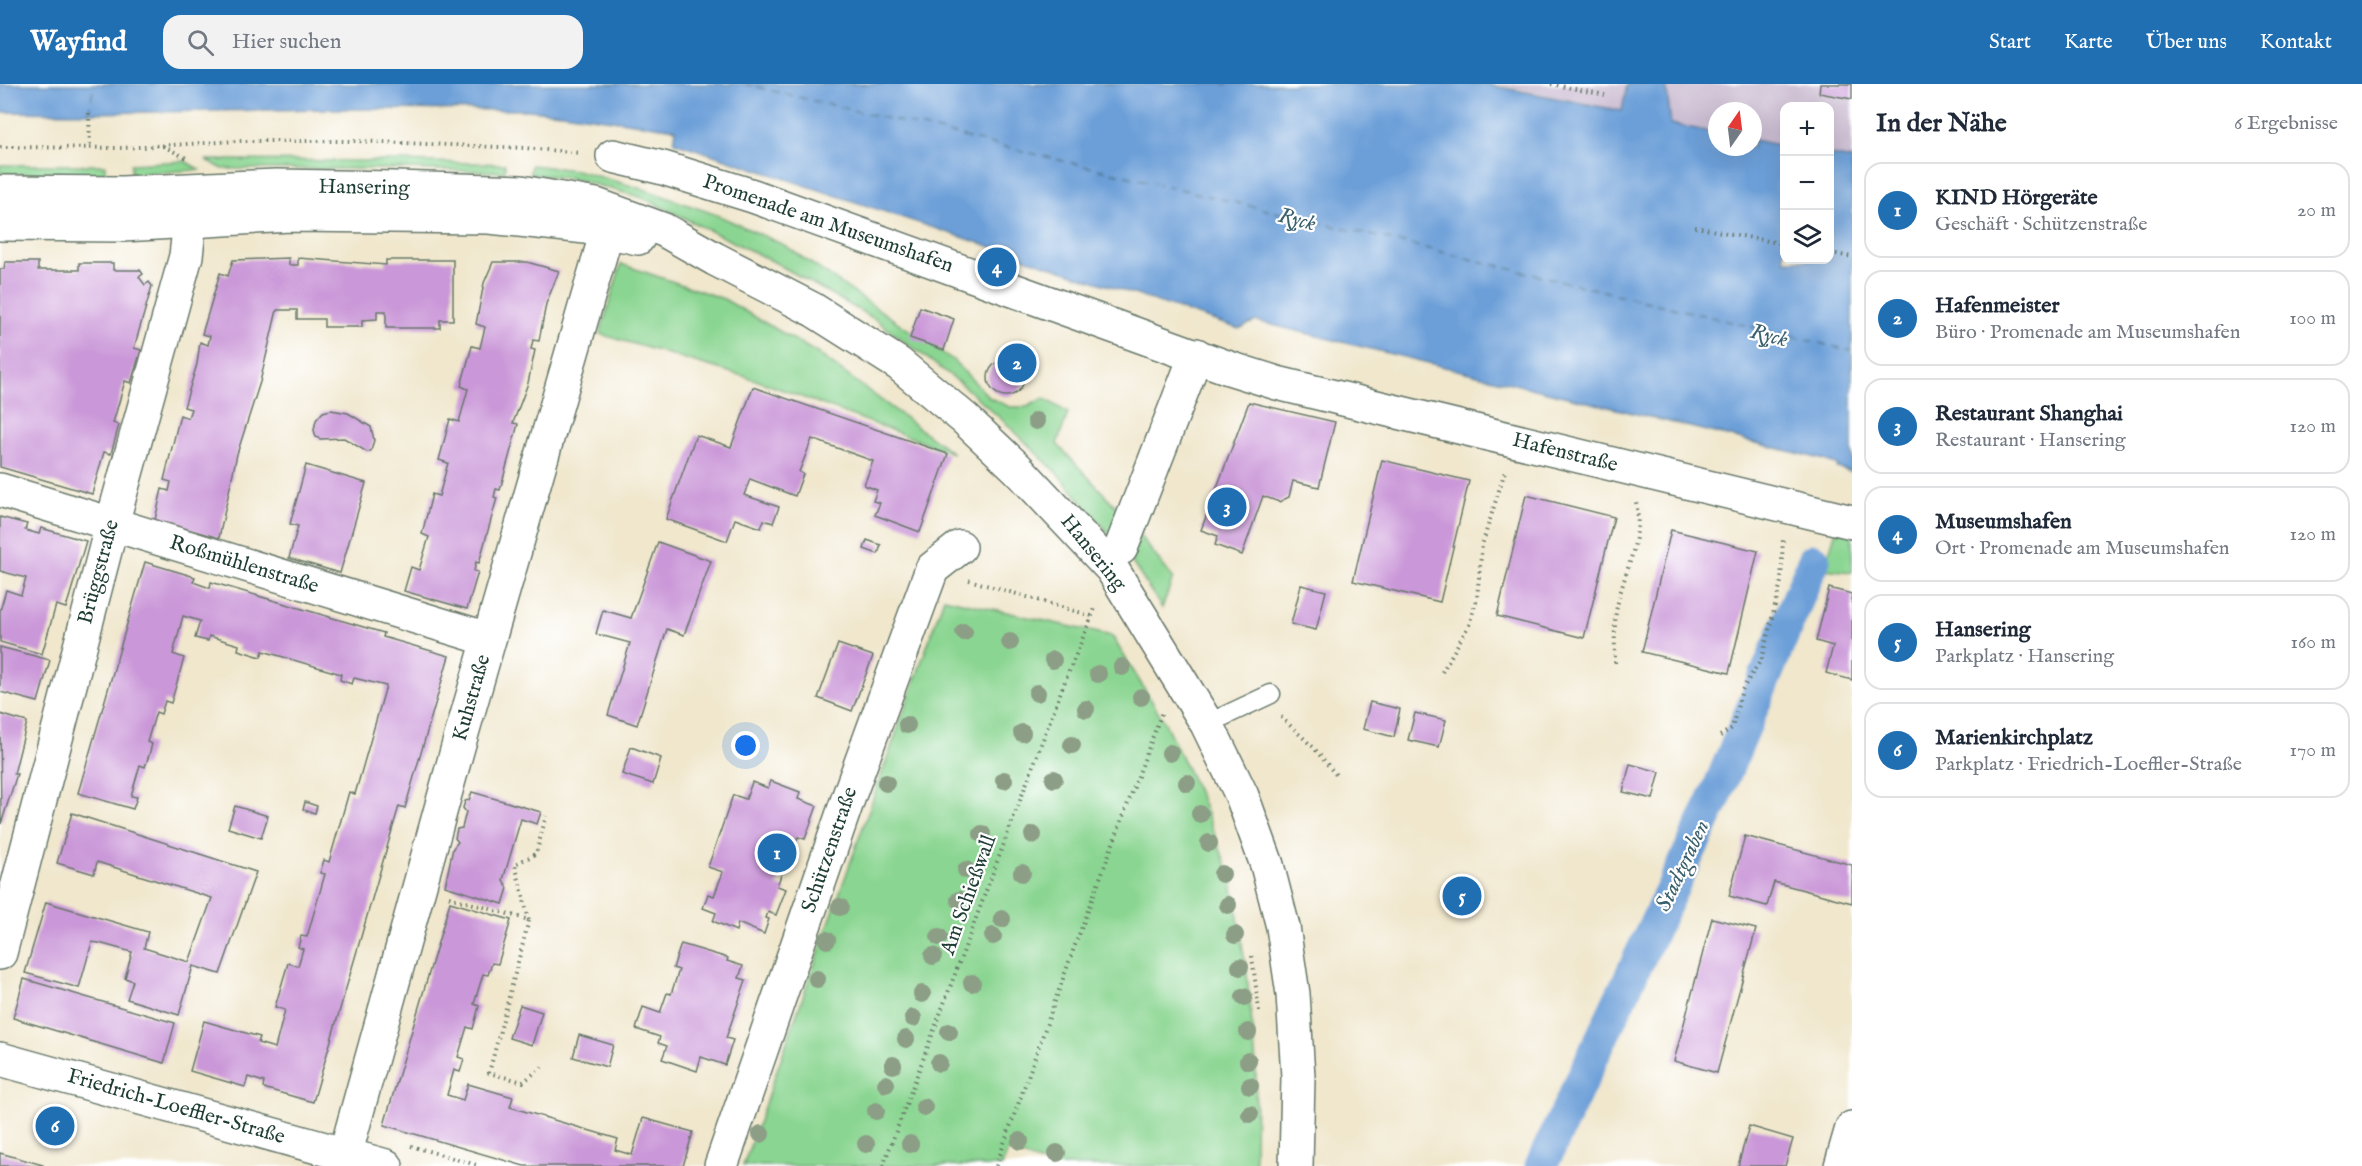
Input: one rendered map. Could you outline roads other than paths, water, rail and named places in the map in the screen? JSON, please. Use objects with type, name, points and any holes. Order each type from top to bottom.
[{"type":"street","name":"Promenade am Museumshafen","points":[[613,156],[663,168],[765,200],[1278,383]]},
{"type":"street","name":"Hansering","points":[[0,224],[123,225],[276,186],[521,192],[596,205],[664,230],[822,315],[899,364],[965,419],[1075,528],[1112,569],[1207,724],[1242,796],[1267,865],[1283,927],[1293,994],[1298,1077],[1296,1166]]},
{"type":"street","name":"Hansering","points":[[0,192],[123,193],[192,206],[290,215],[489,217],[586,227],[660,242],[715,259]]},
{"type":"street","name":"Brüggstraße","points":[[0,953],[112,524],[186,256],[192,206]]},
{"type":"street","name":"Kuhstraße","points":[[343,1160],[488,639],[607,231]]},
{"type":"street","points":[[1121,548],[1196,355]]},
{"type":"street","name":"Hafenstraße","points":[[1278,383],[1852,522]]},
{"type":"street","name":"Roßmühlenstraße","points":[[0,490],[488,639]]},
{"type":"street","name":"Schützenstraße","points":[[721,1166],[850,793],[932,569],[960,547]]},
{"type":"street","name":"Friedrich-Loeffler-Straße","points":[[0,1059],[343,1160],[386,1166]]},
{"type":"street","points":[[1841,1166],[1852,1128]]},
{"type":"lane","points":[[1207,724],[1263,698]]},
{"type":"water","name":"Ryck","points":[[0,84],[1485,84],[1622,111],[1627,84],[1666,84],[1671,124],[1708,131],[1708,156],[1762,156],[1762,142],[1780,145],[1780,264],[1834,264],[1834,156],[1852,159],[1852,469],[1851,472],[1837,468],[1838,465],[1821,459],[1256,321],[1239,329],[674,142],[676,129],[528,110],[0,112]]},
{"type":"waterway","name":"Stadtgraben","points":[[1541,1166],[1713,802],[1814,560]]},
{"type":"place","name":"Museumshafen","points":[[997,267]]},
{"type":"place","name":"Hafenmeister","points":[[1017,363]]},
{"type":"place","name":"Restaurant Shanghai","points":[[1227,507]]},
{"type":"place","name":"KIND Hörgeräte","points":[[777,853]]},
{"type":"place","name":"Hansering","points":[[1462,896]]},
{"type":"place","name":"Marienkirchplatz","points":[[55,1126]]}]
